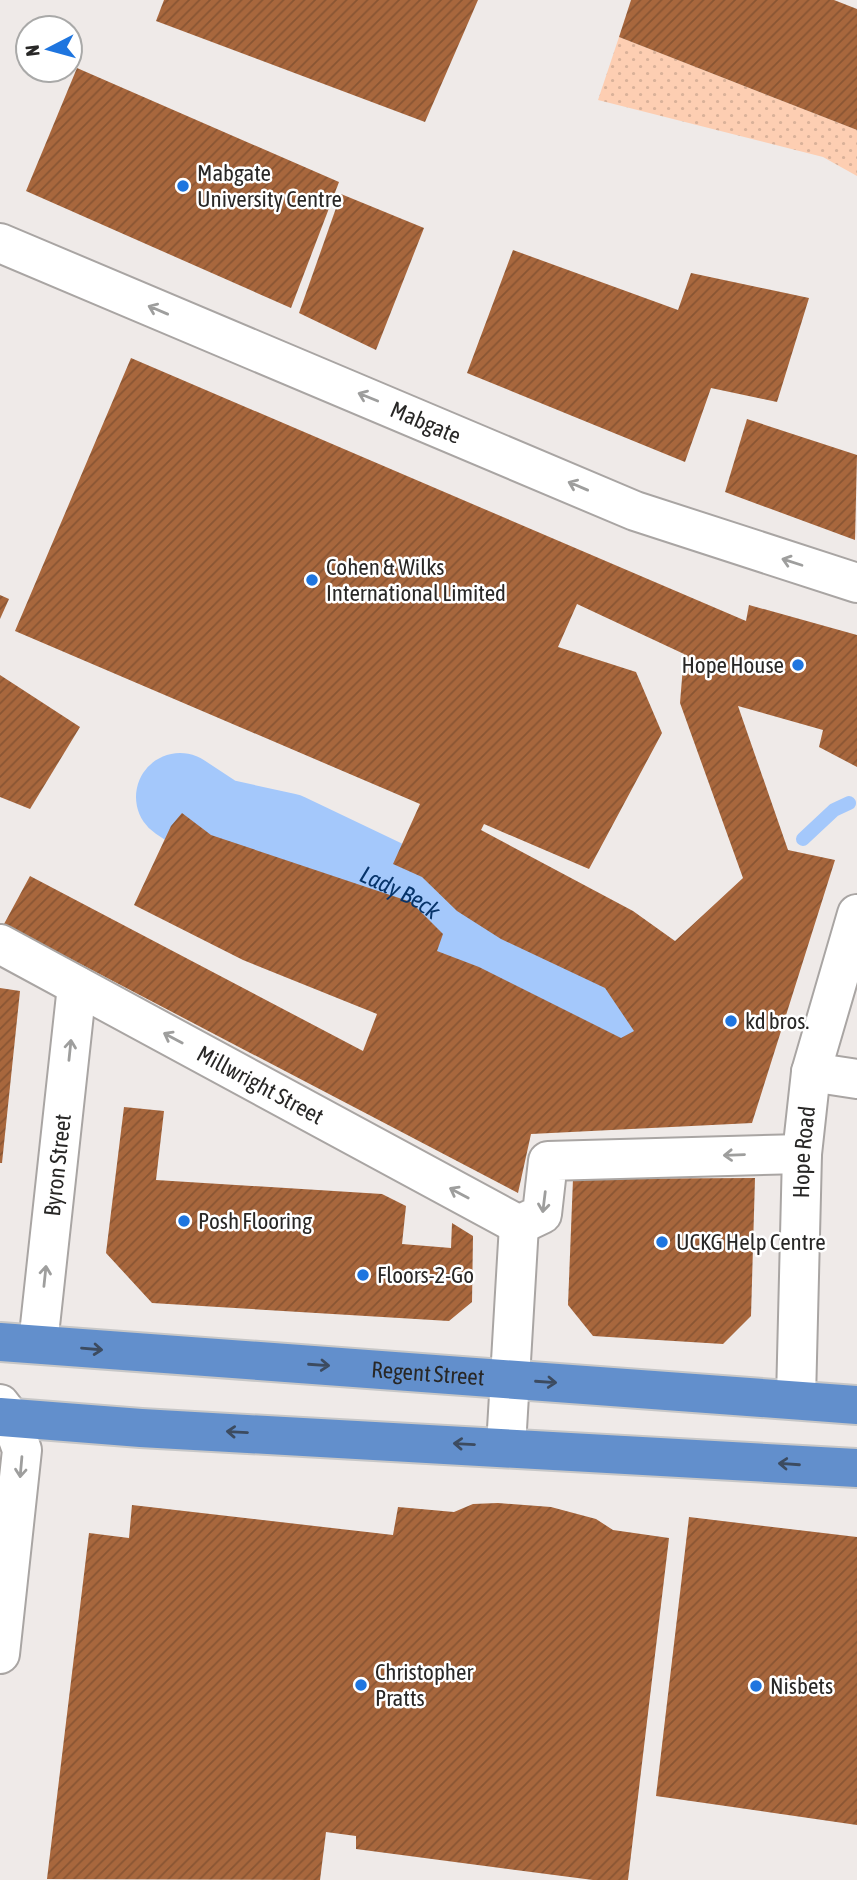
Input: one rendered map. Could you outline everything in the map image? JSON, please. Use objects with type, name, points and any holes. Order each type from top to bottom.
[{"type":"highway","name":"Regent Street","points":[[0,1342],[857,1405]]},
{"type":"highway","points":[[3,1413],[141,1428],[506,1446],[857,1468]]},
{"type":"street","name":"Mabgate","points":[[0,243],[635,511],[857,583]]},
{"type":"street","name":"Hope Road","points":[[796,1399],[802,1154],[811,1072],[857,914]]},
{"type":"street","name":"Millwright Street","points":[[0,944],[519,1225]]},
{"type":"street","name":"Byron Street","points":[[38,1344],[77,986]]},
{"type":"street","points":[[811,1072],[857,1079]]},
{"type":"street","points":[[506,1446],[519,1225],[542,1214],[548,1161],[802,1154]]},
{"type":"street","points":[[0,1654],[22,1450],[3,1413]]},
{"type":"shaded area","points":[[619,37],[857,130],[857,176],[823,157],[598,100]]},
{"type":"building","points":[[164,0],[478,0],[425,122],[156,21]]},
{"type":"building","points":[[631,0],[834,0],[857,9],[857,130],[619,37]]},
{"type":"building","name":"Mabgate University Centre","points":[[84,71],[339,182],[291,308],[26,191],[70,84],[84,84]]},
{"type":"building","points":[[341,194],[424,228],[376,350],[299,313]]},
{"type":"building","points":[[513,250],[678,310],[691,273],[809,298],[777,402],[711,388],[685,462],[467,373]]},
{"type":"building","points":[[131,358],[746,621],[749,605],[857,635],[857,767],[819,747],[823,730],[738,706],[788,850],[835,860],[752,1123],[531,1134],[518,1193],[4,924],[30,876],[363,1051],[377,1014],[243,960],[134,905],[171,826],[182,813],[211,835],[411,902],[443,934],[437,951],[479,967],[621,1038],[634,1031],[605,988],[501,939],[457,911],[422,877],[393,864],[420,804],[15,631]],"holes":[[[577,604],[684,654],[680,703],[743,878],[675,941],[633,911],[481,830],[484,824],[589,869],[662,733],[636,672],[558,647]]]},
{"type":"building","points":[[747,419],[857,455],[855,540],[725,492]]},
{"type":"building","points":[[0,595],[9,599],[0,619]]},
{"type":"building","points":[[0,675],[80,727],[30,809],[0,797]]},
{"type":"building","points":[[0,988],[20,991],[2,1163],[0,1163]]},
{"type":"building","points":[[124,1107],[164,1111],[156,1180],[382,1194],[406,1206],[402,1244],[451,1248],[452,1223],[473,1236],[472,1302],[449,1321],[152,1303],[106,1253]]},
{"type":"building","name":"UCKG Help Centre","points":[[755,1178],[751,1316],[723,1344],[593,1336],[568,1305],[573,1179]]},
{"type":"building","name":"Christopher Pratts","points":[[473,1504],[551,1507],[596,1519],[613,1530],[669,1538],[628,1880],[593,1880],[356,1849],[356,1836],[326,1832],[320,1880],[47,1879],[89,1533],[129,1538],[132,1505],[393,1535],[398,1507],[454,1512]]},
{"type":"building","name":"Nisbets","points":[[689,1517],[857,1537],[857,1825],[656,1796]]},
{"type":"waterway","name":"Lady Beck","points":[[180,797],[218,822],[286,837],[418,900],[512,967],[609,1005]]},
{"type":"waterway","name":"Lady Beck","points":[[803,839],[834,810],[849,803]]},
{"type":"place","name":"Mabgate University Centre","points":[[183,186]]},
{"type":"place","name":"Cohen & Wilks International Limited","points":[[312,580]]},
{"type":"place","name":"Hope House","points":[[798,665]]},
{"type":"place","name":"kd bros.","points":[[731,1021]]},
{"type":"place","name":"Posh Flooring","points":[[184,1221]]},
{"type":"place","name":"UCKG Help Centre","points":[[662,1242]]},
{"type":"place","name":"Floors-2-Go","points":[[363,1275]]},
{"type":"place","name":"Christopher Pratts","points":[[361,1685]]},
{"type":"place","name":"Nisbets","points":[[756,1686]]}]
